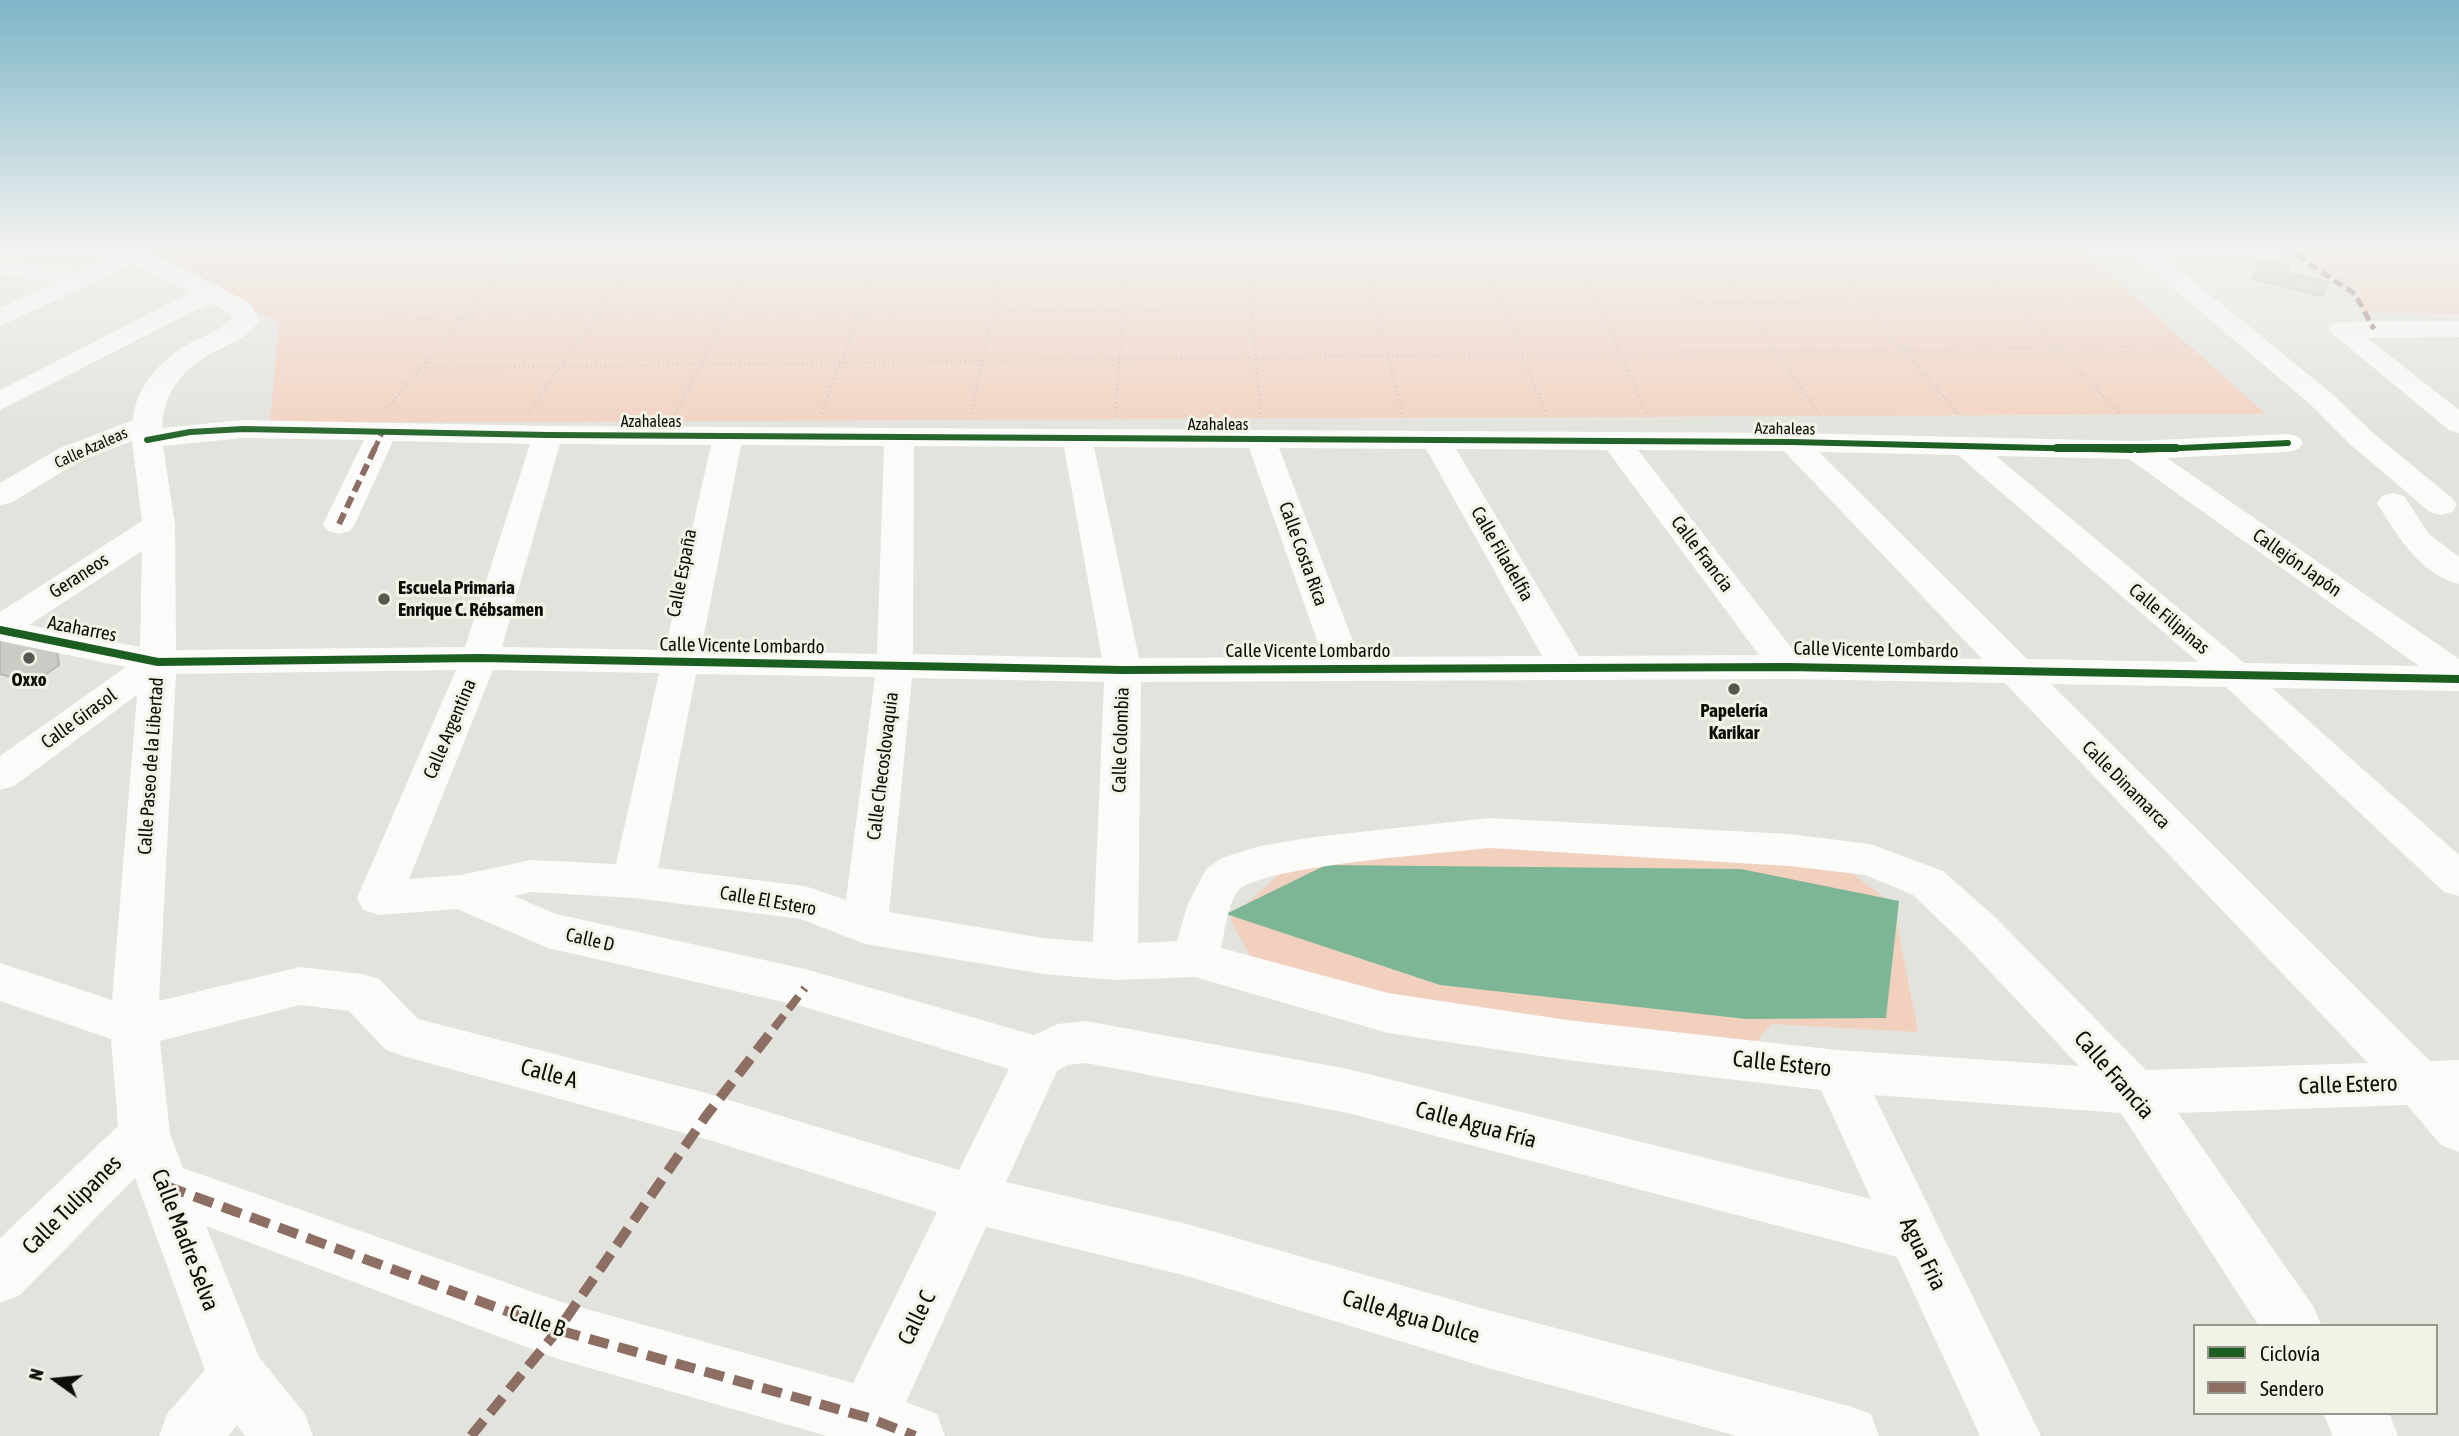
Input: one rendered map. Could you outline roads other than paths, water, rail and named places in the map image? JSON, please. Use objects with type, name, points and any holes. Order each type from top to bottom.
[{"type":"street","points":[[0,401],[168,314]]},
{"type":"street","name":"Calle Paseo de la Libertad","points":[[134,1027],[158,662],[159,525],[147,432],[148,408],[164,376],[201,348],[233,333],[246,321],[244,314]]},
{"type":"street","points":[[2218,314],[2320,398],[2362,439],[2450,505]]},
{"type":"street","points":[[2459,329],[2341,330],[2459,424]]},
{"type":"street","points":[[2410,387],[2459,387]]},
{"type":"street","points":[[339,524],[383,422]]},
{"type":"street","name":"Azahaleas","points":[[147,432],[383,422],[728,436],[1077,438],[1261,429],[1436,440],[1616,442],[1806,429],[1964,432],[2136,450],[2288,443]]},
{"type":"street","name":"Calle Argentina","points":[[379,898],[480,658],[534,429]]},
{"type":"street","name":"Calle Costa Rica","points":[[1261,429],[1345,668]]},
{"type":"street","name":"Calle Dinamarca","points":[[1806,429],[2012,670],[2439,1083],[2459,1129]]},
{"type":"street","name":"Calle Azaleas","points":[[0,496],[69,455],[147,432]]},
{"type":"street","name":"Calle Filipinas","points":[[1964,432],[2459,880]]},
{"type":"street","name":"Calle España","points":[[634,881],[728,436]]},
{"type":"street","name":"Calle Checoslovaquia","points":[[864,926],[895,666],[899,437]]},
{"type":"street","name":"Calle Colombia","points":[[1077,438],[1123,670],[1115,962]]},
{"type":"street","name":"Calle Filadelfia","points":[[1436,440],[1567,667]]},
{"type":"street","name":"Calle Francia","points":[[1616,442],[1787,667]]},
{"type":"street","name":"Callejón Japón","points":[[2136,450],[2459,678]]},
{"type":"street","points":[[2450,505],[2378,500],[2417,541],[2459,574]]},
{"type":"street","name":"Geraneos","points":[[0,629],[159,525]]},
{"type":"street","name":"Azaharres","points":[[0,629],[158,662]]},
{"type":"street","name":"Calle Vicente Lombardo","points":[[158,662],[480,658],[1123,670],[1787,667],[2459,678]]},
{"type":"street","name":"Calle Girasol","points":[[0,776],[158,662]]},
{"type":"street","name":"Calle Francia","points":[[1195,959],[1209,906],[1221,881],[1237,869],[1314,853],[1489,832],[1789,850],[1870,860],[1928,883],[1980,931],[2135,1092],[2292,1324]]},
{"type":"street","name":"Calle El Estero","points":[[461,892],[531,876],[634,881],[804,903],[864,926],[1043,956],[1115,962]]},
{"type":"street","name":"Calle D","points":[[379,898],[461,892],[548,930],[806,988],[1039,1057]]},
{"type":"street","name":"Calle Estero","points":[[1115,962],[1195,959],[1388,1013],[1566,1040],[1837,1071],[2135,1092],[2439,1083]]},
{"type":"street","points":[[1,983],[134,1027]]},
{"type":"street","name":"Calle A","points":[[134,1027],[300,986],[362,993],[403,1036],[706,1116],[973,1199]]},
{"type":"street","name":"Calle Madre Selva","points":[[134,1027],[144,1134],[237,1377],[282,1436]]},
{"type":"street","name":"Calle Agua Fría","points":[[1039,1057],[1058,1045],[1086,1042],[1348,1091],[1684,1180],[1914,1235]]},
{"type":"street","name":"Calle C","points":[[881,1430],[973,1199],[1039,1057]]},
{"type":"street","name":"Agua Fria","points":[[1837,1071],[2011,1436]]},
{"type":"street","name":"Calle Tulipanes","points":[[0,1276],[144,1134]]},
{"type":"street","name":"Calle B","points":[[166,1186],[558,1330],[881,1430]]},
{"type":"street","name":"Calle Agua Dulce","points":[[973,1199],[1186,1250],[1488,1339],[1849,1436]]},
{"type":"street","points":[[188,1436],[237,1377]]},
{"type":"street","points":[[2354,1415],[2368,1436]]},
{"type":"place","name":"Escuela Primaria Enrique C. Rébsamen","points":[[384,599]]},
{"type":"place","name":"Oxxo","points":[[29,658]]},
{"type":"place","name":"Papelería Karikar","points":[[1734,689]]}]
